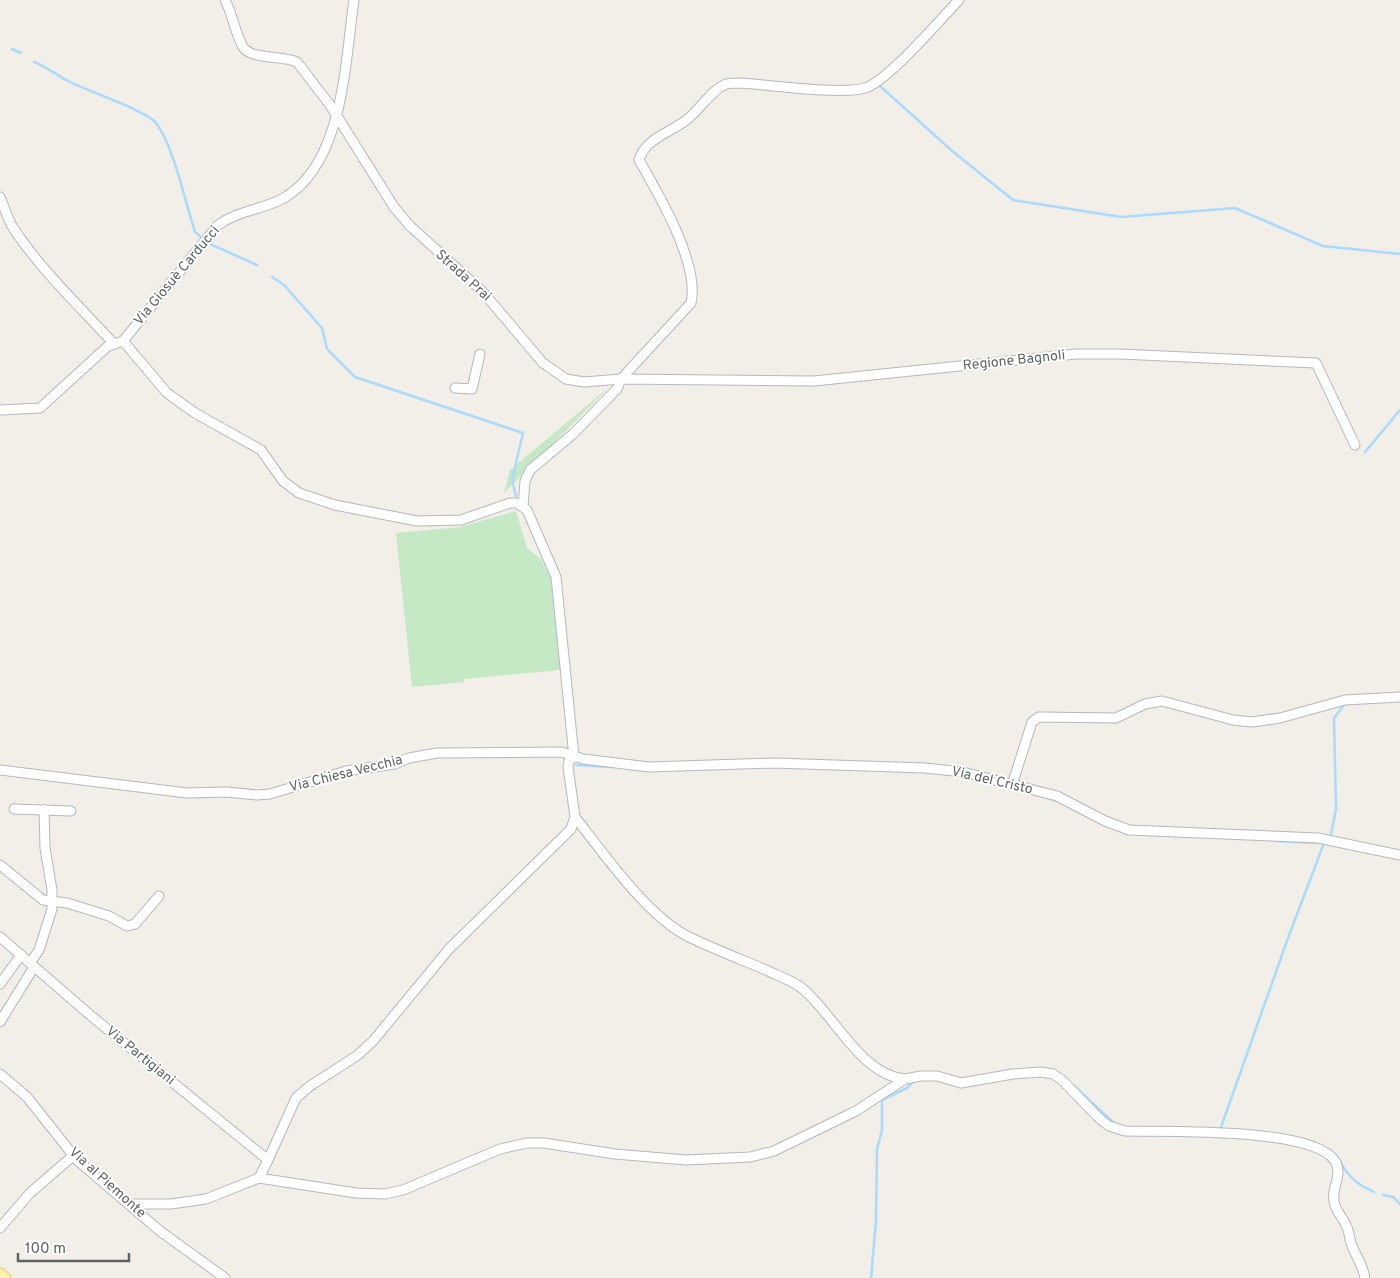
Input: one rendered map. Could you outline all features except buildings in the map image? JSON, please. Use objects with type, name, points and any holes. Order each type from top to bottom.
[{"type":"main road","points":[[0,1274],[5,1278]]},
{"type":"street","name":"Strada Prai","points":[[225,0],[242,45],[247,52],[291,59],[297,62],[330,105],[337,119],[394,207],[410,226],[482,291],[543,363],[566,379],[584,382],[621,379]]},
{"type":"street","name":"Via Giosuè Carducci","points":[[0,410],[40,408],[108,346],[118,342],[218,225],[233,215],[262,207],[285,197],[305,180],[316,165],[337,119],[354,0]]},
{"type":"street","points":[[259,1178],[296,1098],[310,1086],[358,1055],[428,977],[449,949],[571,829],[575,817],[568,767],[569,761],[574,757],[556,577],[523,506],[524,480],[530,470],[573,434],[617,389],[621,379],[691,303],[694,291],[690,270],[670,215],[639,160],[642,151],[651,142],[679,126],[716,91],[727,84],[742,83],[844,90],[866,88],[883,78],[959,0]]},
{"type":"street","points":[[0,197],[12,225],[54,279],[167,393],[196,414],[260,450],[284,481],[298,492],[334,505],[417,521],[461,520],[510,503],[523,506]]},
{"type":"street","points":[[455,388],[472,389],[480,354]]},
{"type":"street","name":"Regione Bagnoli","points":[[621,379],[814,381],[1086,354],[1316,363],[1355,445]]},
{"type":"street","points":[[1012,785],[1032,722],[1039,717],[1116,718],[1145,704],[1162,701],[1216,716],[1252,722],[1280,718],[1345,700],[1400,697]]},
{"type":"street","name":"Via Chiesa Vecchia","points":[[0,770],[188,793],[270,794],[346,771],[395,764],[409,758],[438,753],[562,752],[574,757]]},
{"type":"street","name":"Via del Cristo","points":[[574,757],[648,767],[774,763],[925,768],[963,772],[1057,796],[1105,822],[1129,830],[1318,838],[1400,855]]},
{"type":"street","points":[[557,844],[569,816],[571,790]]},
{"type":"street","points":[[14,809],[71,811]]},
{"type":"street","points":[[0,1022],[32,965],[52,914],[45,848],[44,810]]},
{"type":"street","points":[[575,817],[658,915],[688,936],[793,982],[817,1003],[866,1059],[893,1078],[906,1079],[921,1076],[937,1076],[961,1083],[1013,1074],[1041,1072],[1053,1074],[1062,1080],[1100,1119],[1109,1126],[1125,1131],[1245,1134],[1291,1140],[1324,1150],[1337,1166],[1338,1178],[1333,1193],[1334,1204],[1346,1225],[1351,1244],[1365,1278]]},
{"type":"street","points":[[0,864],[43,900],[67,903],[109,916],[127,926],[135,924],[159,896]]},
{"type":"street","name":"Via Partigiani","points":[[0,938],[268,1160]]},
{"type":"street","points":[[0,984],[21,955]]},
{"type":"street","name":"Via al Piemonte","points":[[0,1074],[27,1097],[74,1155],[160,1231],[225,1278]]},
{"type":"street","points":[[130,1204],[171,1204],[206,1199],[259,1178],[356,1193],[385,1194],[410,1188],[500,1148],[528,1143],[544,1143],[615,1154],[686,1160],[750,1157],[774,1151],[856,1112],[906,1079]]},
{"type":"street","points":[[0,1228],[30,1193],[74,1155]]},
{"type":"green space","points":[[610,386],[504,493],[510,470]]},
{"type":"green space","points":[[516,511],[527,548],[541,559],[551,579],[560,670],[464,679],[464,682],[412,687],[396,533],[460,527]]},
{"type":"waterway","points":[[12,49],[21,53]]},
{"type":"waterway","points":[[34,62],[70,82],[141,113],[156,123],[168,145],[195,232],[200,236]]},
{"type":"waterway","points":[[880,86],[951,150],[1013,200],[1121,217],[1235,208],[1323,246],[1400,254]]},
{"type":"waterway","points":[[210,244],[257,265]]},
{"type":"waterway","points":[[272,277],[284,285],[322,328],[327,349],[355,377],[523,433],[512,480],[516,496]]},
{"type":"waterway","points":[[1365,452],[1400,410]]},
{"type":"waterway","points":[[1331,834],[1336,809],[1334,718],[1343,706],[1349,703]]},
{"type":"waterway","points":[[576,765],[612,767]]},
{"type":"waterway","points":[[955,775],[986,782]]},
{"type":"waterway","points":[[1047,798],[1059,801]]},
{"type":"waterway","points":[[1277,841],[1321,843]]},
{"type":"waterway","points":[[1220,1130],[1324,843]]},
{"type":"waterway","points":[[871,1278],[876,1220],[877,1149],[882,1130],[882,1100],[907,1088],[913,1082]]},
{"type":"waterway","points":[[1073,1085],[1115,1124]]},
{"type":"waterway","points":[[1301,1138],[1317,1144]]},
{"type":"waterway","points":[[1324,1147],[1336,1156],[1346,1172],[1355,1181],[1374,1192]]},
{"type":"waterway","points":[[1383,1195],[1393,1197],[1400,1204]]}]
